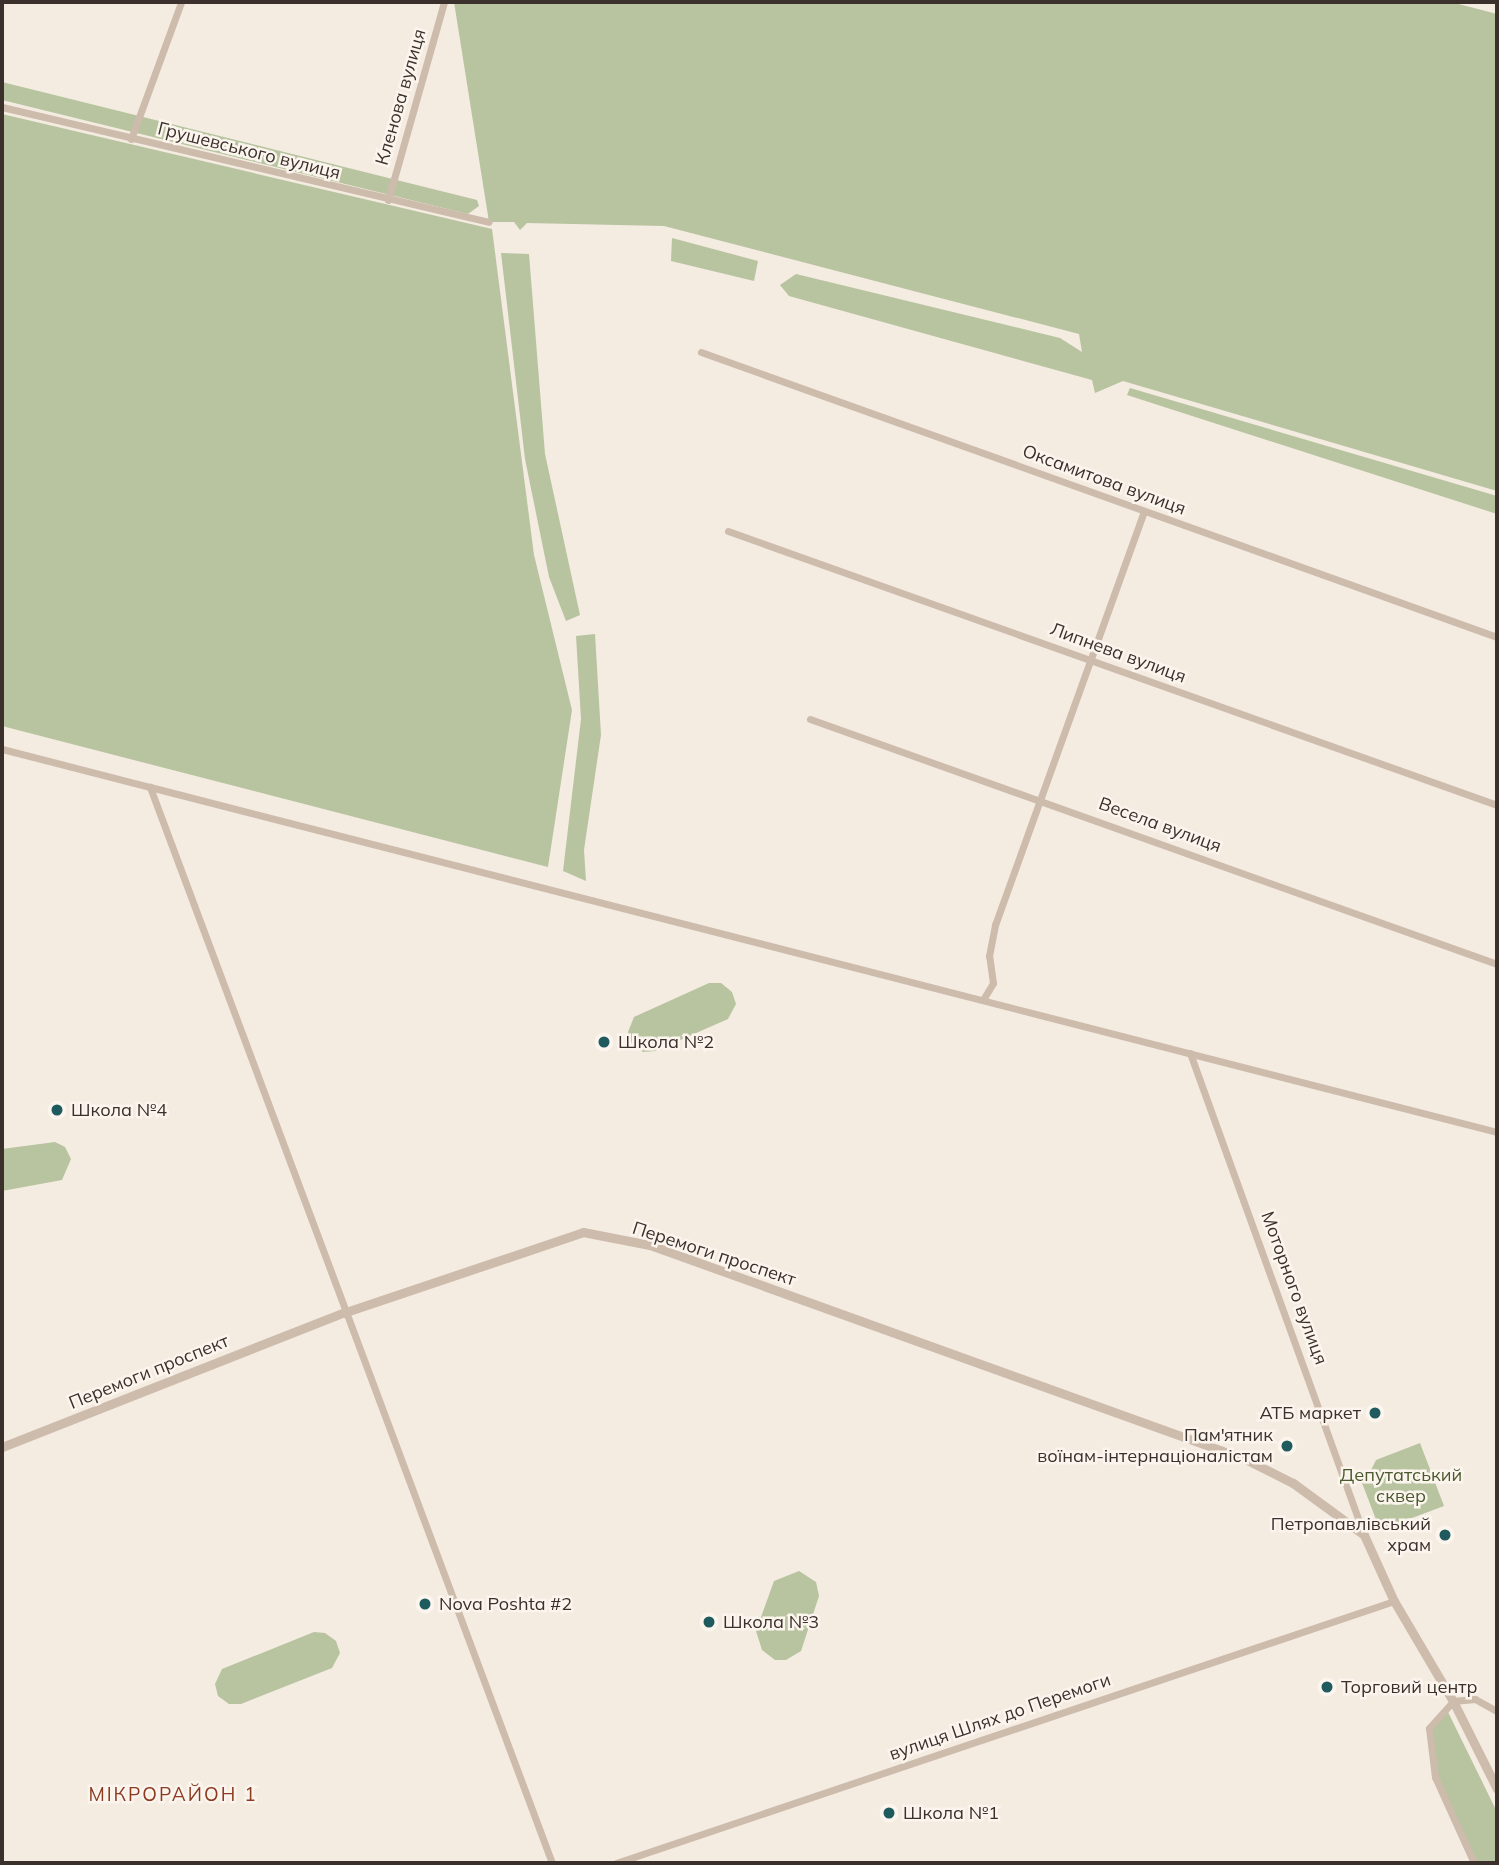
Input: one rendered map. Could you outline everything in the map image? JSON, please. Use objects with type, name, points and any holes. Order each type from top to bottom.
[{"type":"street","points":[[131,139],[181,2]]},
{"type":"street","name":"Кленова вулиця","points":[[388,200],[444,2]]},
{"type":"street","name":"Грушевського вулиця","points":[[2,107],[489,222]]},
{"type":"street","name":"Оксамитова вулиця","points":[[701,352],[1497,638]]},
{"type":"street","points":[[984,999],[993,983],[989,956],[995,925],[1088,659],[1144,511]]},
{"type":"street","name":"Липнева вулиця","points":[[729,531],[1497,805]]},
{"type":"street","name":"Весела вулиця","points":[[810,719],[1041,798],[1497,964]]},
{"type":"street","points":[[2,749],[1497,1131]]},
{"type":"street","points":[[150,787],[343,1313],[552,1863]]},
{"type":"street","name":"Моторного вулиця","points":[[1190,1053],[1364,1535]]},
{"type":"street","name":"Перемоги проспект","points":[[2,1447],[343,1313],[583,1232],[650,1245],[1245,1459],[1293,1483],[1364,1535]]},
{"type":"street","points":[[1364,1535],[1394,1601],[1453,1701],[1497,1789]]},
{"type":"street","name":"вулиця Шлях до Перемоги","points":[[616,1863],[1394,1601]]},
{"type":"street","points":[[1474,1863],[1435,1777],[1429,1728],[1453,1701],[1475,1699],[1497,1711]]},
{"type":"green space","points":[[454,2],[1451,2],[1497,14],[1497,491],[1123,381],[1095,393],[1092,380],[789,296],[780,285],[796,274],[1060,338],[1082,352],[1079,334],[664,226],[527,223],[520,230],[514,222],[489,222]]},
{"type":"green space","points":[[2,82],[477,200],[479,206],[468,214],[2,100]]},
{"type":"green space","points":[[2,114],[492,229],[534,555],[572,710],[548,867],[2,726]]},
{"type":"green space","points":[[672,238],[758,261],[754,281],[671,261]]},
{"type":"green space","points":[[501,253],[529,254],[545,454],[580,615],[566,621],[549,577],[525,459]]},
{"type":"green space","points":[[1130,388],[1497,496],[1497,514],[1127,395]]},
{"type":"green space","points":[[595,634],[601,735],[584,850],[586,881],[563,871],[581,719],[576,636]]},
{"type":"green space","points":[[709,983],[721,983],[732,992],[736,1004],[728,1019],[655,1051],[643,1052],[632,1044],[628,1032],[634,1017]]},
{"type":"green space","points":[[55,1142],[65,1147],[71,1159],[62,1180],[2,1191],[2,1149]]},
{"type":"green space","name":"Депутатський сквер","points":[[1420,1443],[1444,1506],[1380,1530],[1359,1475],[1371,1470],[1376,1460]]},
{"type":"green space","points":[[799,1571],[816,1582],[819,1596],[801,1651],[786,1660],[775,1660],[762,1650],[756,1631],[774,1581]]},
{"type":"green space","points":[[314,1632],[325,1633],[336,1641],[340,1653],[332,1668],[241,1704],[229,1704],[218,1696],[215,1684],[222,1669]]},
{"type":"green space","points":[[1446,1708],[1497,1812],[1497,1863],[1474,1863],[1435,1777],[1429,1728]]},
{"type":"place","name":"Школа №2","points":[[604,1042]]},
{"type":"place","name":"Школа №4","points":[[57,1110]]},
{"type":"place","name":"АТБ маркет","points":[[1375,1413]]},
{"type":"place","name":"Пам'ятник воїнам-інтернаціоналістам","points":[[1287,1446]]},
{"type":"place","name":"Петропавлівський храм","points":[[1445,1535]]},
{"type":"place","name":"Nova Poshta #2","points":[[425,1604]]},
{"type":"place","name":"Школа №3","points":[[709,1622]]},
{"type":"place","name":"Торговий центр","points":[[1327,1687]]},
{"type":"place","name":"Школа №1","points":[[889,1813]]},
{"type":"district","name":"МІКРОРАЙОН 1","points":[[173,1795]]}]
